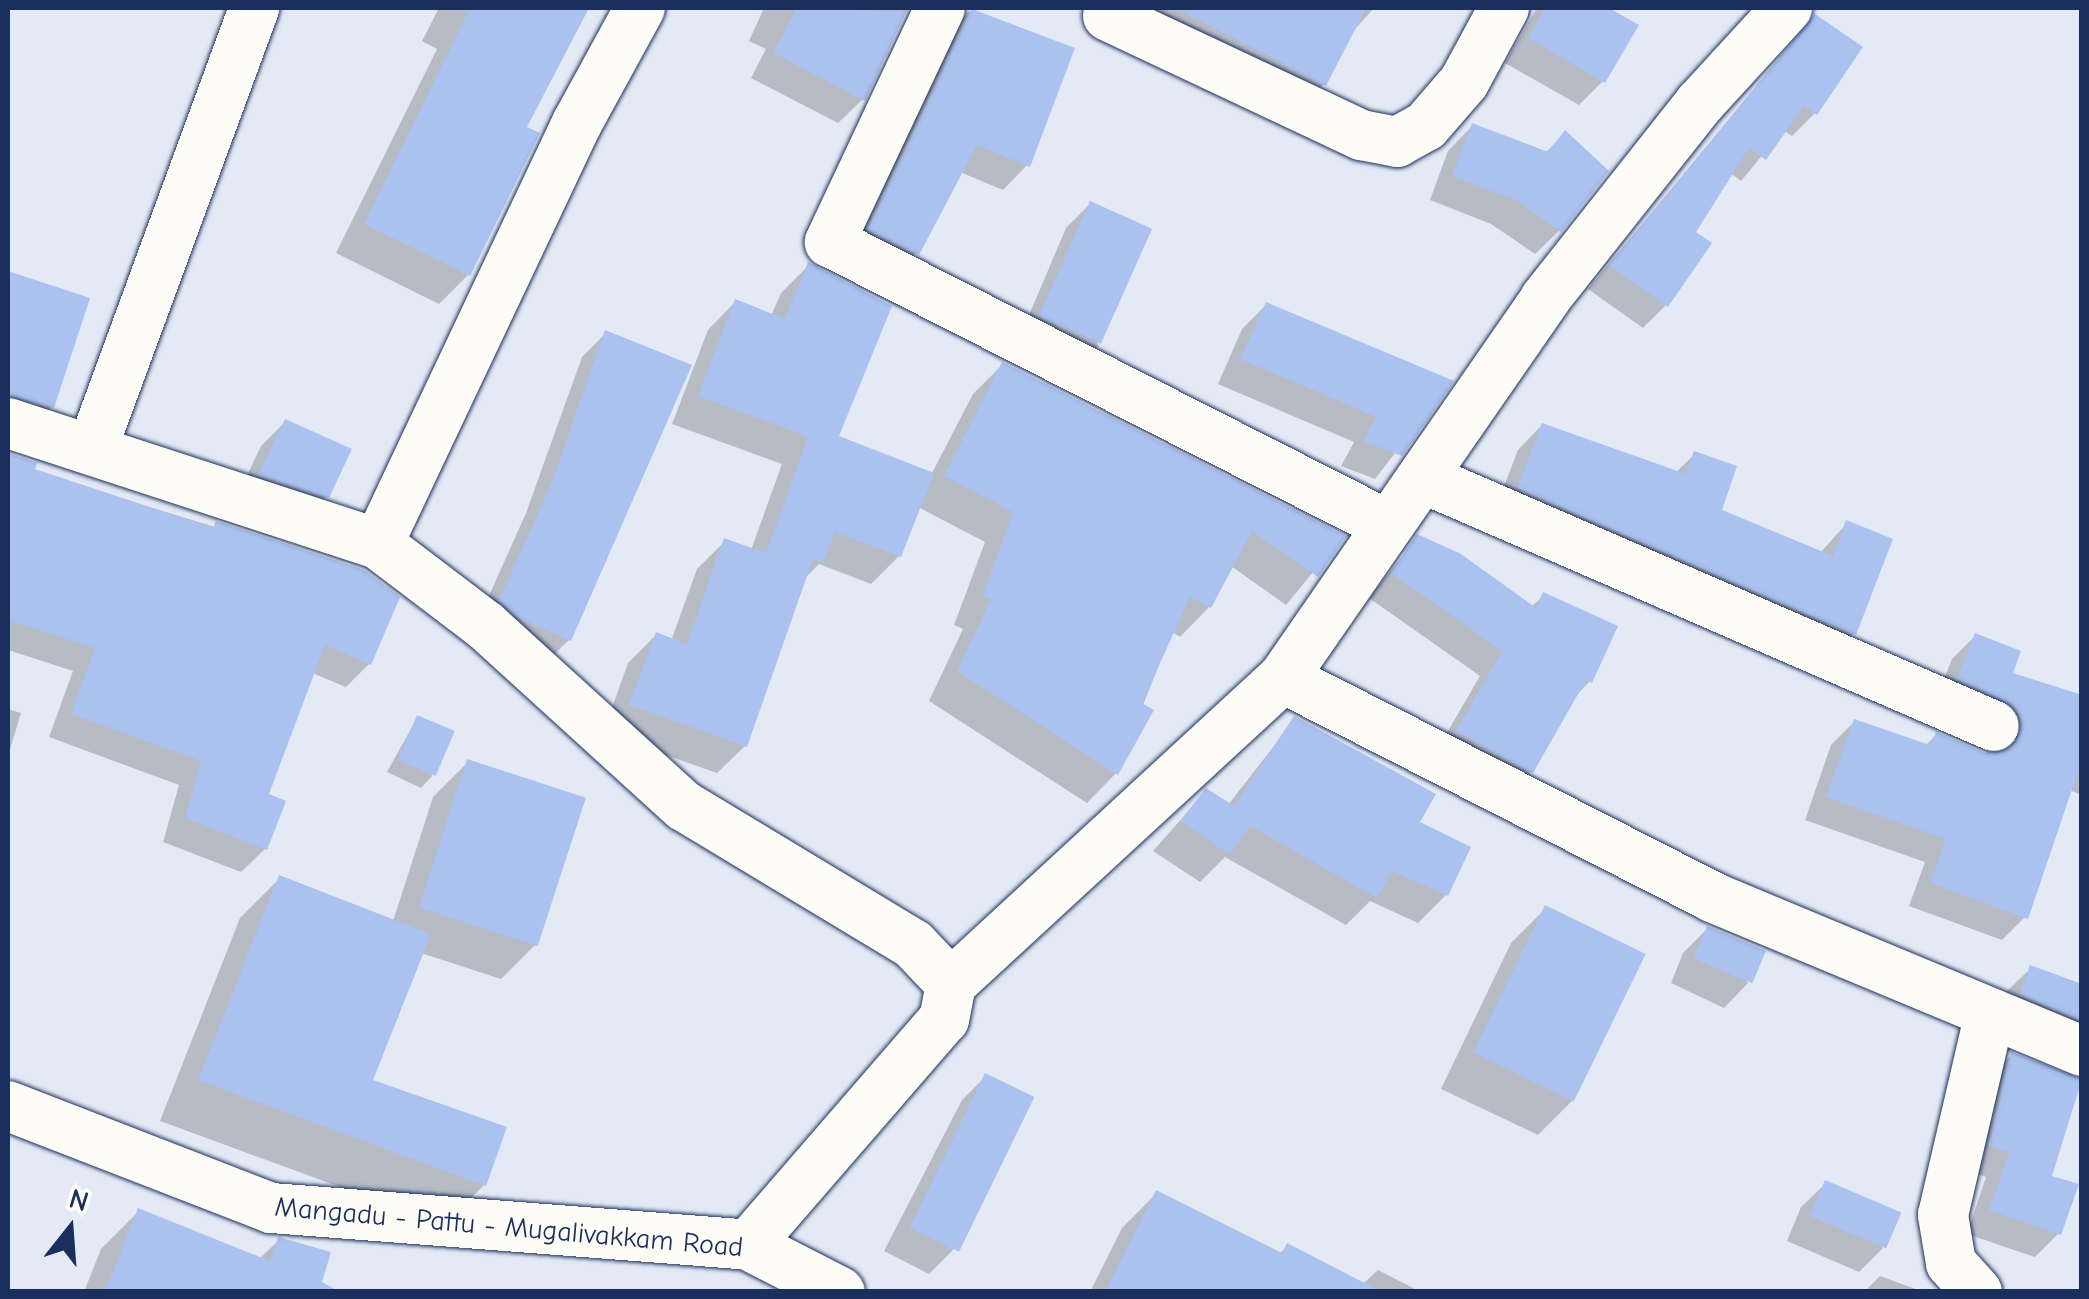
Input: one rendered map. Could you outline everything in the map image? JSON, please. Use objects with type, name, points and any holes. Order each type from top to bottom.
[{"type":"street","points":[[92,449],[254,8]]},
{"type":"street","points":[[378,544],[576,123],[640,8]]},
{"type":"street","points":[[940,8],[830,242],[1388,526]]},
{"type":"street","points":[[1108,16],[1361,135],[1397,142],[1426,126],[1464,82],[1504,8]]},
{"type":"street","points":[[748,1245],[944,1019],[951,984],[1283,678],[1425,479],[1545,298],[1700,103],[1787,8]]},
{"type":"street","points":[[8,423],[378,544],[486,626],[684,806],[913,944],[951,984]]},
{"type":"street","points":[[1425,479],[1994,726]]},
{"type":"street","points":[[1283,678],[1712,897],[1989,1017],[2082,1051]]},
{"type":"street","points":[[1977,1292],[1951,1262],[1943,1215],[1989,1017]]},
{"type":"street","name":"Mangadu - Pattu - Mugalivakkam Road","points":[[8,1106],[271,1208],[748,1245],[840,1292]]},
{"type":"building","points":[[470,8],[589,8],[527,127],[540,133],[470,276],[364,224]]},
{"type":"building","points":[[797,8],[906,12],[865,101],[773,53]]},
{"type":"building","points":[[1176,8],[1366,8],[1326,86]]},
{"type":"building","points":[[1545,8],[1609,8],[1639,25],[1605,83],[1528,38]]},
{"type":"building","points":[[972,9],[1075,48],[1030,167],[977,145],[919,255],[868,229]]},
{"type":"building","points":[[1815,14],[1863,47],[1817,115],[1804,106],[1766,160],[1749,148],[1696,232],[1712,243],[1668,307],[1609,265]]},
{"type":"building","points":[[1472,123],[1548,152],[1565,130],[1609,171],[1561,232],[1516,200],[1452,176]]},
{"type":"building","points":[[1090,201],[1152,229],[1101,344],[1039,316]]},
{"type":"building","points":[[808,262],[892,306],[839,436],[934,473],[901,557],[835,532],[823,563],[813,559],[747,747],[629,705],[656,632],[687,644],[724,538],[766,553],[808,437],[698,396],[735,299],[785,319]]},
{"type":"building","points":[[8,271],[90,298],[54,408],[8,395]]},
{"type":"building","points":[[1266,302],[1454,381],[1402,456],[1363,441],[1376,417],[1240,359]]},
{"type":"building","points":[[605,330],[692,365],[571,641],[522,620],[499,600],[550,487]]},
{"type":"building","points":[[1002,362],[1346,536],[1318,577],[1252,531],[1211,608],[1190,597],[1142,703],[1154,710],[1118,775],[957,671],[991,599],[982,596],[1013,512],[944,476]]},
{"type":"building","points":[[285,419],[352,449],[329,498],[258,475]]},
{"type":"building","points":[[1542,423],[1686,474],[1694,451],[1737,466],[1722,510],[1833,556],[1846,520],[1893,539],[1856,635],[1517,488]]},
{"type":"building","points":[[8,453],[37,463],[35,469],[213,528],[216,521],[364,570],[400,597],[371,665],[325,645],[269,794],[286,801],[267,850],[185,818],[201,761],[71,714],[95,648],[8,620]]},
{"type":"building","points":[[1417,534],[1461,554],[1536,608],[1543,592],[1618,626],[1592,683],[1586,680],[1533,773],[1456,731],[1502,651],[1391,573]]},
{"type":"building","points":[[1975,633],[2021,651],[2013,673],[2082,695],[2082,760],[2028,919],[1930,883],[1946,839],[1826,797],[1854,719],[1930,745],[1936,732],[1984,753],[2012,748],[2023,724],[2016,708],[1957,678]]},
{"type":"building","points":[[417,715],[455,731],[436,776],[398,760]]},
{"type":"building","points":[[1294,716],[1436,794],[1420,822],[1471,847],[1448,896],[1392,871],[1377,898],[1250,826],[1230,855],[1180,821],[1206,788],[1234,806]]},
{"type":"building","points":[[467,759],[586,798],[538,946],[419,907]]},
{"type":"building","points":[[279,875],[431,934],[373,1080],[507,1127],[486,1186],[198,1080]]},
{"type":"building","points":[[1545,905],[1646,954],[1574,1101],[1473,1052]]},
{"type":"building","points":[[1707,926],[1766,951],[1752,983],[1693,958]]},
{"type":"building","points":[[2030,965],[2082,984],[2082,1020],[2020,994]]},
{"type":"building","points":[[2011,1052],[2082,1079],[2052,1176],[2079,1184],[2061,1235],[1989,1210],[2009,1152],[1989,1146]]},
{"type":"building","points":[[985,1073],[1034,1097],[959,1252],[910,1228]]},
{"type":"building","points":[[1825,1180],[1901,1212],[1886,1248],[1810,1216]]},
{"type":"building","points":[[1156,1190],[1282,1253],[1287,1243],[1382,1292],[1105,1292]]},
{"type":"building","points":[[138,1208],[270,1261],[278,1237],[331,1252],[322,1282],[340,1292],[105,1292]]}]
